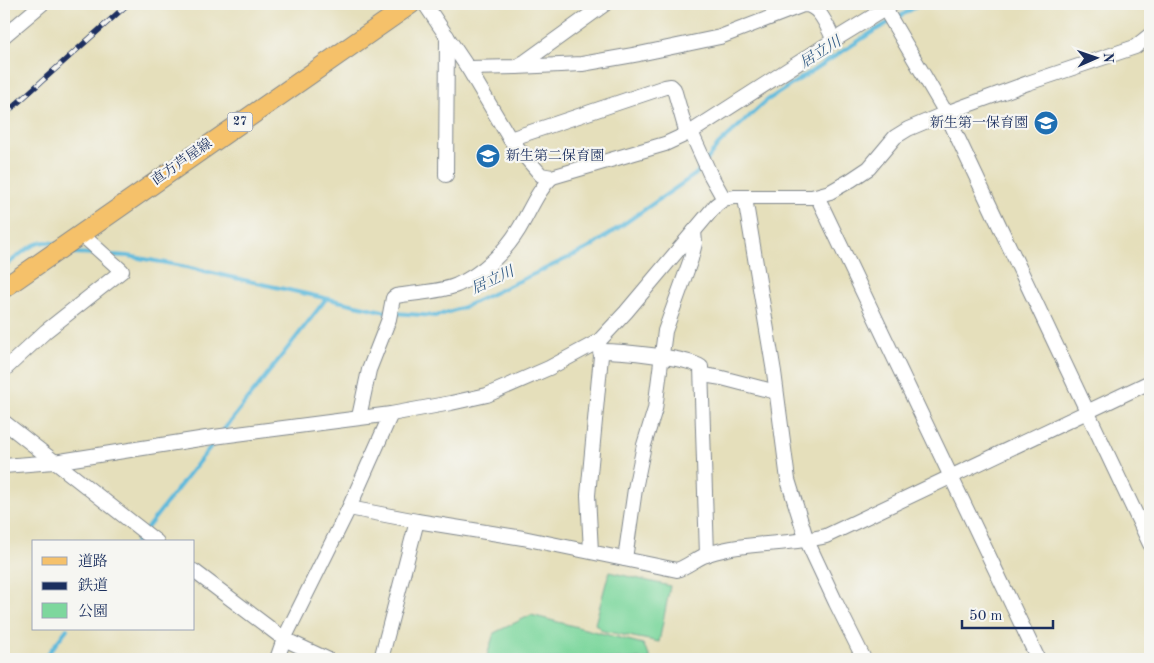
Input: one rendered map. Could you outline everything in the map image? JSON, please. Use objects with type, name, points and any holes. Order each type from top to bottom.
[{"type":"main road","name":"直方芦屋線","points":[[4,288],[48,256],[80,238],[410,4]]},
{"type":"street","points":[[4,36],[42,4]]},
{"type":"street","points":[[425,4],[468,68],[510,139],[541,175],[552,177]]},
{"type":"street","points":[[516,67],[605,4]]},
{"type":"street","points":[[468,68],[582,64],[639,54],[720,37],[809,4],[816,9],[834,40]]},
{"type":"street","points":[[359,418],[369,370],[389,319],[393,298],[456,286],[479,273],[504,250],[519,229],[544,184],[552,177],[665,144],[689,133],[834,40],[889,9],[896,28],[946,113],[1150,544]]},
{"type":"street","points":[[4,466],[54,462],[219,436],[391,414],[487,395],[600,346],[626,312],[716,205],[724,200],[734,197],[818,196],[837,188],[869,168],[895,136],[908,129],[946,113],[1135,47],[1150,35]]},
{"type":"street","points":[[446,175],[447,36]]},
{"type":"street","points":[[510,139],[671,86],[674,89],[689,133],[724,200]]},
{"type":"street","points":[[818,196],[1038,659]]},
{"type":"street","points":[[745,198],[788,480],[807,541],[864,659]]},
{"type":"street","points":[[626,559],[635,489],[644,445],[655,409],[665,331],[691,259],[695,243],[694,232]]},
{"type":"street","points":[[4,370],[46,331],[122,271],[80,238]]},
{"type":"street","points":[[600,346],[696,363],[701,367],[703,375],[707,554]]},
{"type":"street","points":[[591,551],[588,495],[600,346]]},
{"type":"street","points":[[703,375],[776,392]]},
{"type":"street","points":[[349,508],[417,522],[523,538],[677,570],[686,567],[707,554],[752,544],[807,541],[826,536],[1150,382]]},
{"type":"street","points":[[277,659],[284,639],[349,508],[391,414]]},
{"type":"street","points":[[4,422],[149,535]]},
{"type":"street","points":[[381,659],[417,522]]},
{"type":"street","points":[[195,572],[284,639],[327,659]]},
{"type":"green space","points":[[609,572],[670,586],[659,642],[603,631],[595,624]]},
{"type":"green space","points":[[531,615],[643,644],[651,659],[486,659],[494,633]]},
{"type":"waterway","name":"居立川","points":[[707,160],[718,145],[766,101],[874,31],[921,4]]},
{"type":"waterway","name":"居立川","points":[[394,313],[436,316],[464,307],[589,248],[696,174],[702,165]]},
{"type":"waterway","name":"居立川","points":[[4,267],[28,248],[41,242],[55,244]]},
{"type":"waterway","name":"居立川","points":[[68,251],[72,253],[96,254]]},
{"type":"waterway","name":"居立川","points":[[110,255],[128,256],[177,265],[387,312]]},
{"type":"waterway","points":[[222,432],[326,299]]},
{"type":"waterway","points":[[138,540],[215,441]]},
{"type":"waterway","points":[[44,659],[66,630]]},
{"type":"railway","points":[[4,115],[128,4]]},
{"type":"place","name":"新生第一保育園","points":[[1046,123]]},
{"type":"place","name":"新生第二保育園","points":[[488,156]]}]
